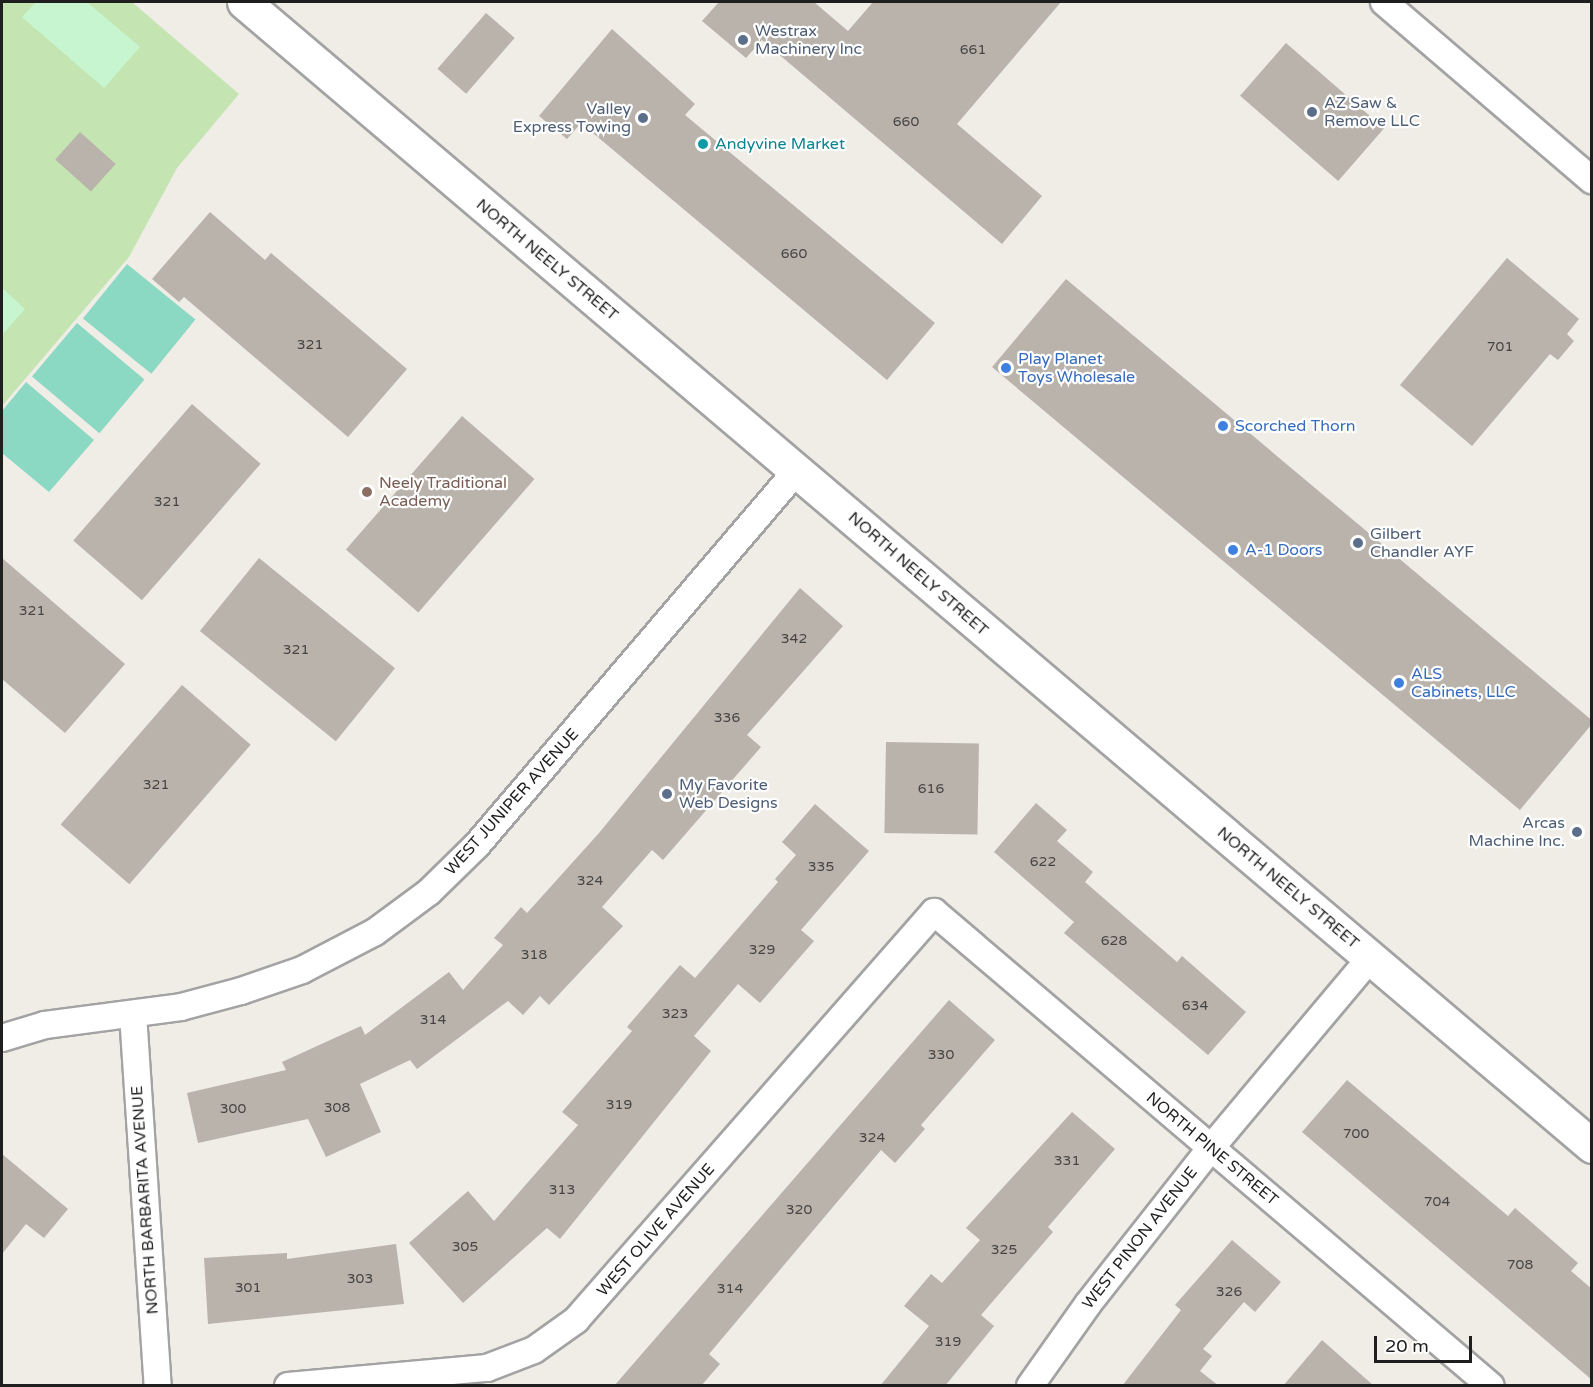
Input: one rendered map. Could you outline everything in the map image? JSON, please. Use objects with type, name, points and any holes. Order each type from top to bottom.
[{"type":"street","name":"NORTH NEELY STREET","points":[[244,2],[1592,1146]]},
{"type":"street","points":[[1384,2],[1592,180]]},
{"type":"street","name":"WEST JUNIPER AVENUE","points":[[2,1038],[45,1025],[181,1007],[302,970],[375,932],[429,892],[477,845],[797,470]]},
{"type":"street","name":"NORTH PINE STREET","points":[[934,912],[1491,1386]]},
{"type":"street","name":"WEST OLIVE AVENUE","points":[[288,1386],[487,1368],[534,1350],[576,1320],[934,912]]},
{"type":"street","name":"WEST PINON AVENUE","points":[[1030,1386],[1088,1304],[1210,1149],[1370,958]]},
{"type":"street","name":"NORTH BARBARITA AVENUE","points":[[133,1014],[158,1386]]},
{"type":"green space","points":[[2,2],[132,2],[239,94],[177,168],[129,257],[2,406]]},
{"type":"green space","points":[[36,2],[87,2],[140,47],[104,88],[22,17]]},
{"type":"green space","points":[[127,264],[195,319],[151,374],[83,318]]},
{"type":"green space","points":[[2,288],[25,309],[2,335]]},
{"type":"green space","points":[[77,323],[144,380],[99,433],[32,377]]},
{"type":"green space","points":[[26,382],[94,440],[49,492],[2,453],[2,411]]},
{"type":"building","points":[[719,2],[814,2],[848,31],[873,2],[1061,2],[957,124],[1042,196],[1002,244],[762,40],[746,58],[702,21]]},
{"type":"building","points":[[486,13],[515,38],[466,94],[437,69]]},
{"type":"building","points":[[612,29],[695,104],[685,115],[935,323],[887,380],[581,123],[567,139],[539,116]]},
{"type":"building","name":"AZ Saw & Remove LLC","points":[[1286,43],[1384,128],[1338,181],[1240,96]]},
{"type":"building","points":[[80,132],[116,164],[91,192],[55,159]]},
{"type":"building","points":[[210,212],[265,260],[271,253],[407,369],[348,437],[184,297],[179,302],[152,279]]},
{"type":"building","points":[[1507,258],[1579,319],[1567,334],[1574,341],[1558,360],[1550,354],[1472,446],[1400,385]]},
{"type":"building","points":[[1066,279],[1592,720],[1592,724],[1520,810],[992,367]]},
{"type":"building","points":[[192,404],[261,464],[142,600],[73,541]]},
{"type":"building","points":[[462,416],[534,479],[418,613],[346,550]]},
{"type":"building","points":[[2,558],[125,664],[65,733],[2,679]]},
{"type":"building","points":[[259,558],[395,668],[336,741],[200,631]]},
{"type":"building","points":[[800,588],[843,626],[747,735],[761,747],[663,860],[652,850],[602,907],[623,926],[549,1005],[540,996],[523,1015],[508,1001],[417,1069],[410,1060],[360,1084],[381,1132],[326,1157],[308,1119],[198,1143],[187,1093],[286,1070],[282,1062],[361,1026],[365,1035],[449,972],[463,990],[503,945],[494,938],[521,907],[527,913],[599,833]]},
{"type":"building","points":[[182,685],[251,745],[129,884],[61,825]]},
{"type":"building","points":[[886,742],[979,744],[977,835],[884,833]]},
{"type":"building","points":[[1036,803],[1067,830],[1057,841],[1093,872],[1085,882],[1177,962],[1182,956],[1246,1012],[1208,1055],[1064,933],[1074,922],[994,852]]},
{"type":"building","points":[[815,804],[869,851],[801,930],[814,941],[760,1003],[738,984],[694,1036],[711,1051],[560,1239],[547,1228],[463,1303],[409,1243],[468,1191],[494,1221],[578,1125],[562,1112],[632,1031],[627,1027],[680,965],[695,978],[778,882],[775,879],[796,855],[782,842]]},
{"type":"building","points":[[949,1000],[995,1040],[921,1125],[925,1129],[895,1163],[881,1150],[709,1354],[720,1364],[701,1386],[614,1386]]},
{"type":"building","points":[[1347,1080],[1508,1216],[1515,1208],[1578,1263],[1571,1271],[1592,1289],[1592,1380],[1302,1132]]},
{"type":"building","points":[[1072,1112],[1115,1149],[1048,1227],[1053,1232],[981,1315],[994,1326],[945,1386],[880,1386],[929,1326],[904,1306],[931,1274],[942,1283],[980,1240],[966,1228]]},
{"type":"building","points":[[2,1154],[68,1209],[44,1238],[26,1224],[2,1254]]},
{"type":"building","points":[[1232,1240],[1281,1282],[1255,1312],[1244,1302],[1203,1349],[1212,1356],[1200,1371],[1219,1386],[1122,1386],[1181,1310],[1175,1305]]},
{"type":"building","points":[[396,1244],[404,1304],[208,1324],[204,1258],[287,1253],[287,1259]]},
{"type":"building","points":[[1322,1340],[1374,1386],[1283,1386]]},
{"type":"place","name":"Westrax Machinery Inc","points":[[743,40]]},
{"type":"place","name":"AZ Saw & Remove LLC","points":[[1312,112]]},
{"type":"place","name":"Valley Express Towing","points":[[643,118]]},
{"type":"place","name":"Andyvine Market","points":[[703,144]]},
{"type":"place","name":"Play Planet Toys Wholesale","points":[[1006,368]]},
{"type":"place","name":"Scorched Thorn","points":[[1223,426]]},
{"type":"place","name":"Neely Traditional Academy","points":[[367,492]]},
{"type":"place","name":"Gilbert Chandler AYF","points":[[1358,543]]},
{"type":"place","name":"A-1 Doors","points":[[1233,550]]},
{"type":"place","name":"ALS Cabinets, LLC","points":[[1399,683]]},
{"type":"place","name":"My Favorite Web Designs","points":[[667,794]]},
{"type":"place","name":"Arcas Machine Inc.","points":[[1577,832]]}]
